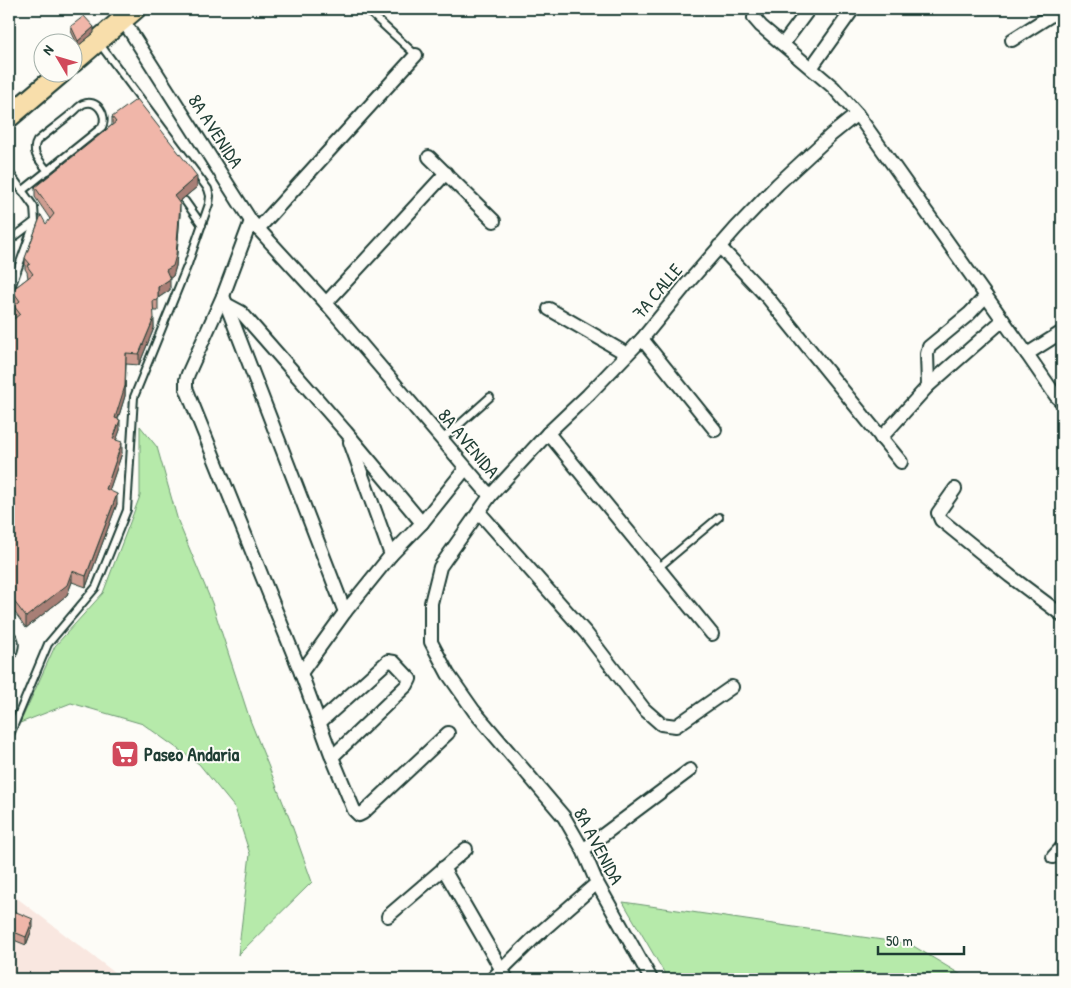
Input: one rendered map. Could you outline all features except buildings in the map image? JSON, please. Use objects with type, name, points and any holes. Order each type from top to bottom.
[{"type":"main road","points":[[82,55],[98,42],[125,13]]},
{"type":"main road","points":[[12,108],[51,82]]},
{"type":"street","points":[[756,9],[754,18],[761,26],[833,87],[857,114],[1062,402]]},
{"type":"street","points":[[783,44],[809,9]]},
{"type":"street","points":[[811,68],[852,9]]},
{"type":"street","points":[[1012,40],[1062,9]]},
{"type":"street","name":"8A AVENIDA","points":[[125,13],[255,225],[326,304],[490,496],[440,567],[431,603],[431,642],[448,674],[474,711],[564,817],[583,850],[597,883],[651,979]]},
{"type":"street","points":[[416,55],[255,225],[225,300],[188,374],[186,388],[354,810],[359,815],[363,814],[448,733]]},
{"type":"street","name":"7A CALLE","points":[[490,496],[548,433],[642,339],[719,246],[778,184],[831,135],[857,114]]},
{"type":"street","points":[[429,157],[494,221]]},
{"type":"street","points":[[326,304],[446,173]]},
{"type":"street","points":[[719,246],[768,298],[901,462]]},
{"type":"street","points":[[928,386],[927,354],[929,347],[969,314],[986,296]]},
{"type":"street","points":[[225,300],[241,312],[346,432],[422,523]]},
{"type":"street","points":[[225,300],[345,612]]},
{"type":"street","points":[[549,309],[627,354]]},
{"type":"street","points":[[880,438],[928,386],[1003,320]]},
{"type":"street","points":[[1027,354],[1062,332]]},
{"type":"street","points":[[642,339],[715,430]]},
{"type":"street","points":[[346,432],[391,556]]},
{"type":"street","points":[[548,433],[712,634]]},
{"type":"street","points":[[360,471],[372,463]]},
{"type":"street","points":[[301,673],[345,612],[391,556],[422,523],[466,468]]},
{"type":"street","points":[[956,489],[938,513],[941,520],[1062,615]]},
{"type":"street","points":[[479,512],[586,633],[644,708],[661,724],[676,726],[732,687]]},
{"type":"street","points":[[319,723],[388,660],[394,662],[410,679],[407,685],[332,757]]},
{"type":"street","points":[[583,850],[690,770]]},
{"type":"street","points":[[1053,857],[1062,847]]},
{"type":"street","points":[[388,916],[466,848]]},
{"type":"street","points":[[443,868],[504,974]]},
{"type":"street","points":[[492,979],[504,974],[535,938],[597,883]]},
{"type":"lane","points":[[366,9],[416,55]]},
{"type":"lane","points":[[9,737],[48,644],[96,587],[127,510],[134,397],[188,264],[209,204],[210,196],[208,189],[98,42]]},
{"type":"lane","points":[[22,191],[48,171],[102,128],[105,118],[94,104],[83,104],[34,146],[36,155],[48,171]]},
{"type":"lane","points":[[9,172],[34,207],[35,221],[11,281],[9,293]]},
{"type":"lane","points":[[185,201],[202,225]]},
{"type":"lane","points":[[9,241],[35,221]]},
{"type":"lane","points":[[441,439],[490,397]]},
{"type":"lane","points":[[658,568],[719,516]]},
{"type":"lane","points":[[9,632],[15,641],[15,647],[9,663]]},
{"type":"shaded area","points":[[9,892],[123,979],[9,979]]},
{"type":"green space","points":[[140,426],[157,447],[178,521],[212,603],[250,720],[290,820],[312,882],[238,955],[250,854],[235,808],[199,764],[143,724],[71,703],[20,723],[55,646],[103,593],[140,496]]},
{"type":"green space","points":[[623,902],[910,944],[968,979],[668,979]]},
{"type":"place","name":"Paseo Andaria","points":[[125,754]]}]
